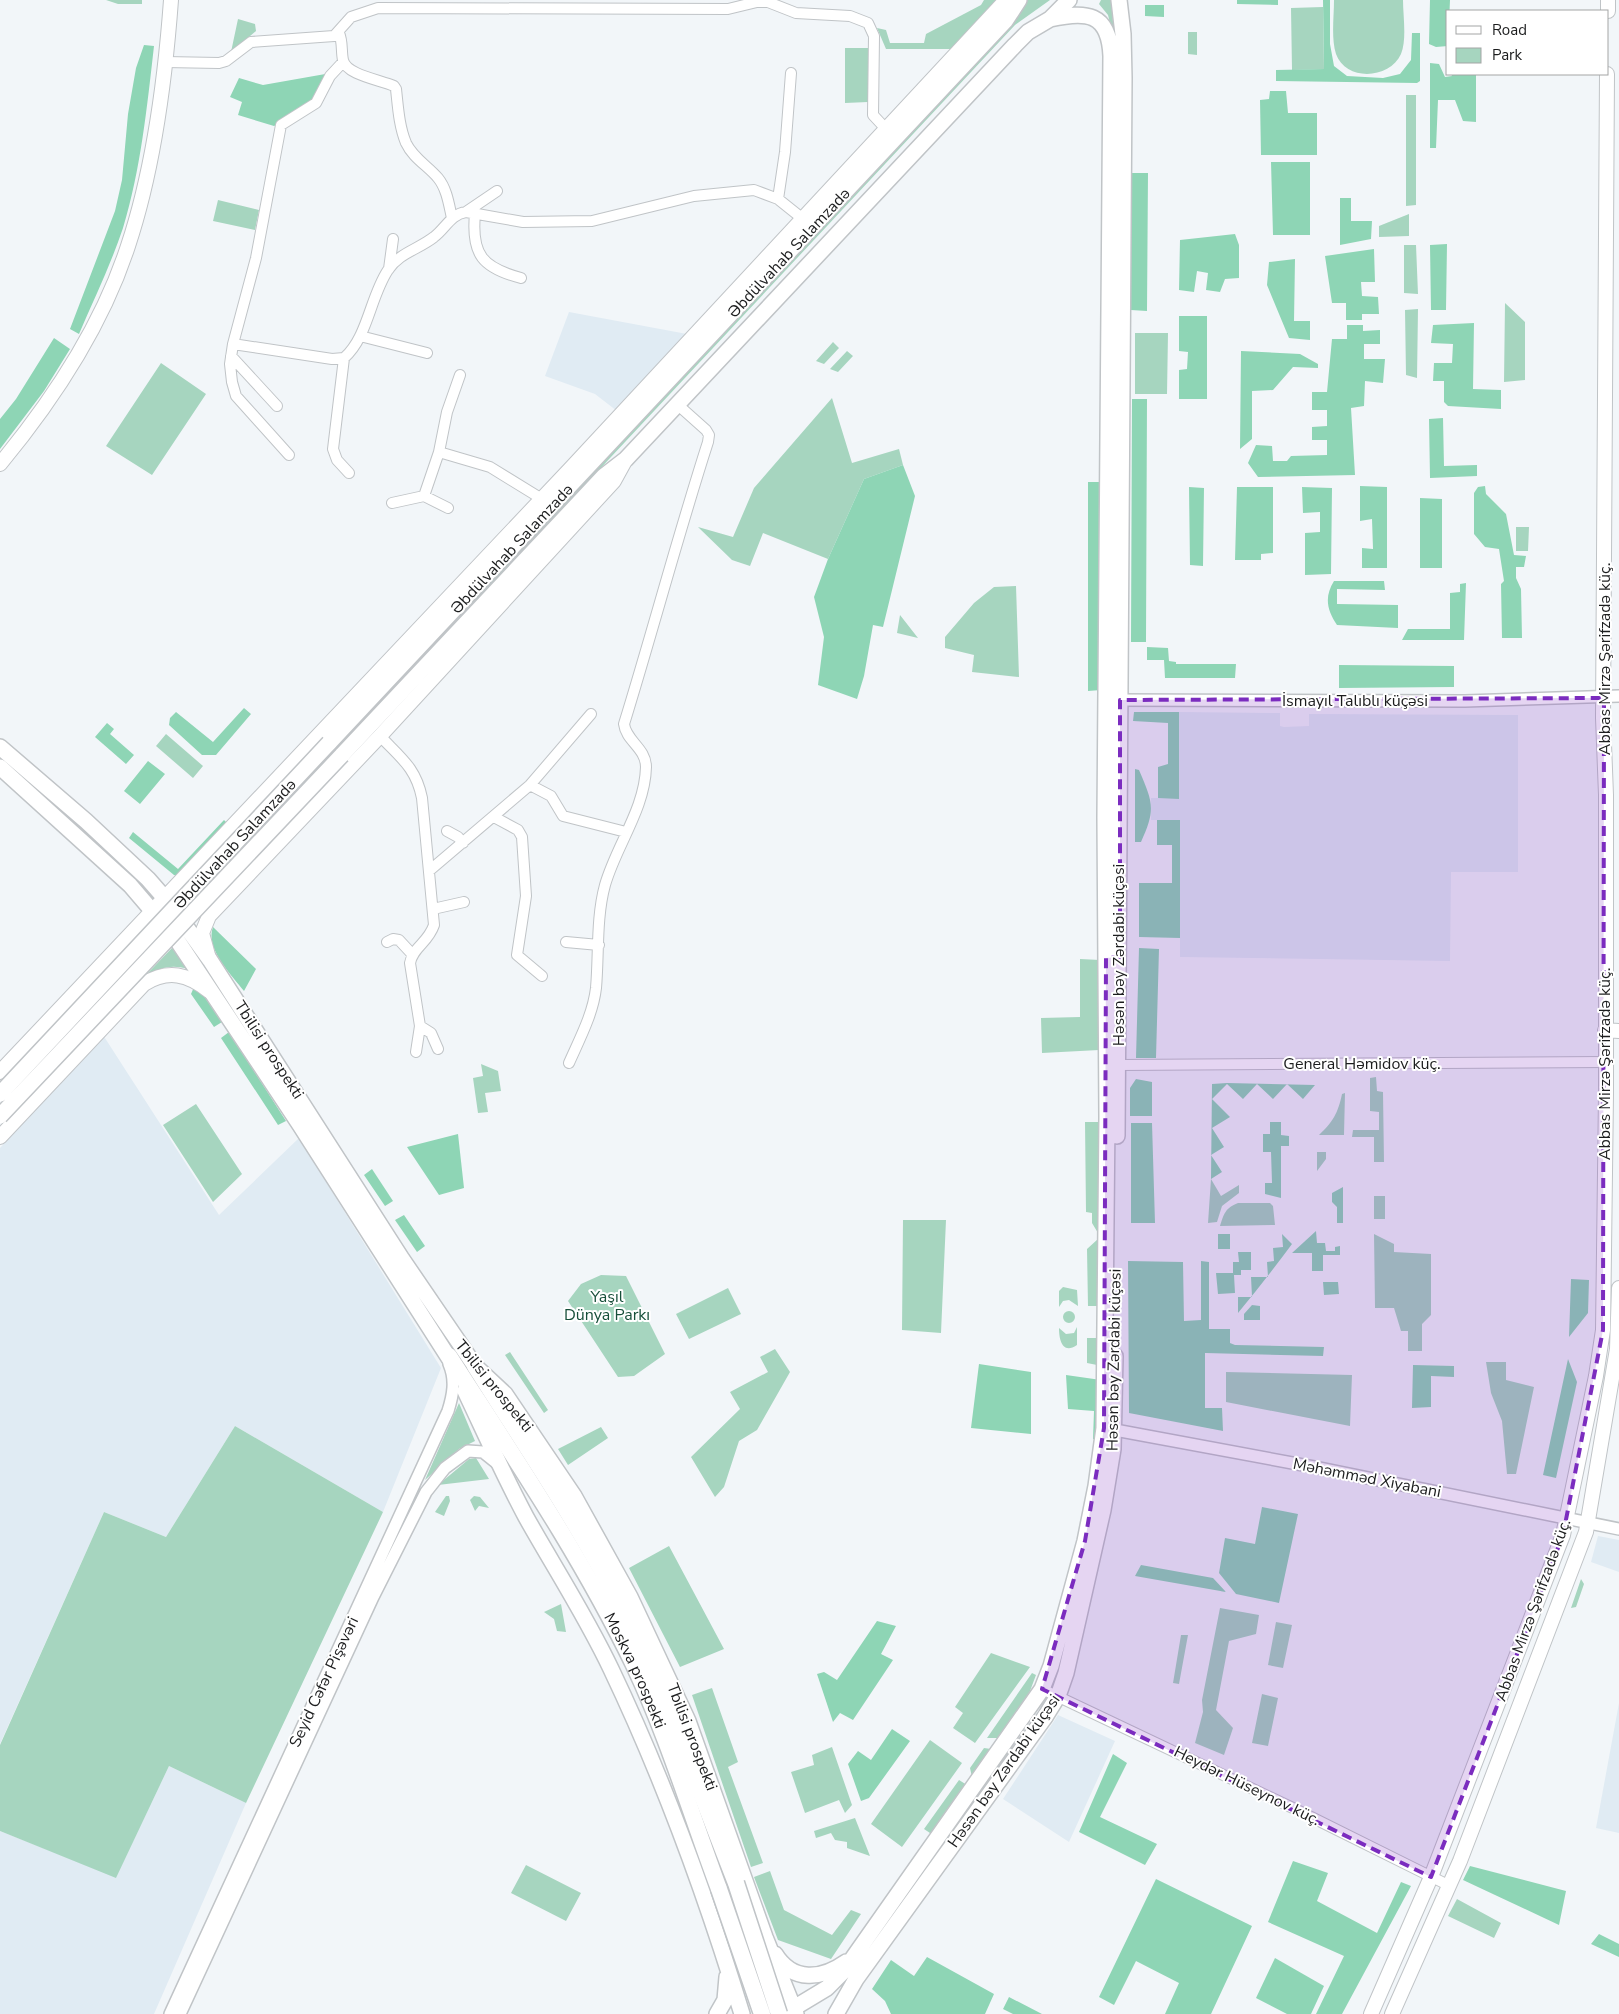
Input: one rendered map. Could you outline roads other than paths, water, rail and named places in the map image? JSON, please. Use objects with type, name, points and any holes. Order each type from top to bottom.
[{"type":"highway","name":"Moskva prospekti","points":[[446,1351],[550,1513],[634,1665],[663,1732],[762,2014]]},
{"type":"highway","name":"Moskva prospekti","points":[[475,1366],[572,1520],[619,1603],[676,1725],[788,2013]]},
{"type":"main road","points":[[0,464],[58,386],[94,325],[114,283],[128,246],[153,146],[165,62],[171,0]]},
{"type":"main road","name":"Əbdülvahab Salamzadə","points":[[0,1072],[542,498],[1006,0]]},
{"type":"main road","name":"Əbdülvahab Salamzadə","points":[[0,1094],[992,35],[1012,13],[1019,0]]},
{"type":"main road","points":[[1050,19],[1068,0]]},
{"type":"main road","points":[[1113,700],[1124,78],[1123,34],[1119,0]]},
{"type":"main road","points":[[1050,19],[1075,14],[1089,16],[1105,28],[1111,44],[1113,700]]},
{"type":"main road","name":"Əbdülvahab Salamzadə","points":[[0,1116],[604,476],[626,459],[678,405],[1015,45],[1028,32],[1050,19]]},
{"type":"main road","name":"Abbas Mirzə Şərifzadə küç.","points":[[1371,2014],[1431,1877],[1494,1720],[1563,1535],[1602,1340],[1606,1062],[1612,1031],[1604,698],[1612,468],[1607,75]]},
{"type":"main road","name":"Əbdülvahab Salamzadə","points":[[210,960],[204,946],[204,925],[209,916],[380,736],[614,481],[626,459]]},
{"type":"main road","name":"Həsən bəy Zərdabi küçəsi","points":[[857,1954],[1042,1689],[1051,1666],[1085,1541],[1096,1486],[1104,1428],[1107,1117],[1113,958],[1113,700]]},
{"type":"main road","points":[[0,746],[86,821]]},
{"type":"main road","points":[[0,752],[60,804],[86,821]]},
{"type":"main road","name":"Tbilisi prospekti","points":[[0,767],[137,892],[154,911],[214,995],[446,1351],[500,1466],[590,1630],[642,1735],[663,1784],[724,1954]]},
{"type":"main road","name":"Tbilisi prospekti","points":[[86,821],[148,879],[210,960],[402,1259],[475,1366],[505,1394],[537,1439],[578,1503],[630,1597],[688,1721],[765,1937]]},
{"type":"main road","points":[[213,848],[207,865],[214,880],[227,885],[246,877]]},
{"type":"main road","name":"Həsən bəy Zərdabi küçəsi","points":[[836,2014],[856,1979],[1048,1712],[1058,1696],[1066,1673],[1108,1488],[1115,1430],[1119,1065],[1113,958]]},
{"type":"main road","points":[[100,967],[120,960],[132,965],[138,977],[129,1000]]},
{"type":"main road","points":[[0,1137],[129,1000],[152,979],[170,974],[191,978],[214,995]]},
{"type":"main road","name":"Abbas Mirzə Şərifzadə küç.","points":[[1392,2014],[1450,1886],[1503,1753],[1588,1523],[1619,1332],[1619,1288]]},
{"type":"main road","points":[[1034,1703],[1048,1712]]},
{"type":"main road","points":[[724,1954],[736,1965],[755,1961],[764,1952],[765,1937]]},
{"type":"main road","points":[[765,1937],[784,1966],[807,1975],[822,1975],[832,1971],[857,1954]]},
{"type":"main road","points":[[765,1937],[788,2013],[831,1984],[857,1954]]},
{"type":"main road","points":[[717,2014],[727,1991],[724,1954]]},
{"type":"main road","points":[[724,1954],[742,2014]]},
{"type":"main road","points":[[844,2014],[846,2002],[856,1979]]},
{"type":"street","points":[[165,62],[219,63],[226,61],[252,42],[328,38],[339,33],[351,17],[378,8],[728,9],[756,2],[768,2],[796,12],[850,16],[863,20],[872,28],[874,43],[873,115],[886,128]]},
{"type":"street","points":[[290,455],[236,396],[232,382],[231,356],[256,258],[282,125],[316,103],[330,76],[343,62],[343,44],[339,33]]},
{"type":"street","points":[[343,62],[354,72],[389,84],[396,89],[400,123],[406,143],[412,153],[438,178],[443,186],[452,218]]},
{"type":"street","points":[[778,199],[785,152],[791,73]]},
{"type":"street","points":[[349,473],[337,460],[333,449],[344,358],[352,350],[360,336],[375,293],[389,269],[401,256],[433,239],[459,213],[471,213],[523,222],[592,221],[716,192],[754,190],[778,199],[803,219]]},
{"type":"street","points":[[471,213],[497,191]]},
{"type":"street","points":[[471,213],[474,236],[481,256],[496,271],[521,278]]},
{"type":"street","points":[[389,269],[393,239]]},
{"type":"street","points":[[360,336],[428,354]]},
{"type":"street","points":[[233,344],[332,359],[344,358]]},
{"type":"street","points":[[231,356],[277,406]]},
{"type":"street","points":[[424,496],[439,452],[447,412],[460,375]]},
{"type":"street","points":[[569,1063],[590,1015],[596,989],[605,885],[638,805],[646,767],[642,752],[628,736],[624,724],[653,631],[682,522],[708,442],[709,435],[706,430],[678,405]]},
{"type":"street","points":[[439,452],[490,468],[542,498]]},
{"type":"street","points":[[392,503],[424,496],[448,508]]},
{"type":"street","name":"İsmayıl Talıblı küçəsi","points":[[1113,700],[1446,701],[1604,698],[1619,696]]},
{"type":"street","points":[[429,871],[530,785],[591,714]]},
{"type":"street","points":[[380,736],[414,771],[419,782],[434,925],[430,936],[412,954],[410,962],[420,1026],[416,1052]]},
{"type":"street","points":[[530,785],[551,796],[563,816],[626,832]]},
{"type":"street","points":[[494,817],[518,830],[522,837],[526,896],[517,955],[542,976]]},
{"type":"street","points":[[446,831],[463,843]]},
{"type":"street","points":[[433,909],[464,902]]},
{"type":"street","points":[[386,942],[393,939],[399,940],[412,954]]},
{"type":"street","points":[[566,942],[599,945]]},
{"type":"street","points":[[420,1026],[431,1033],[438,1049]]},
{"type":"street","name":"General Həmidov küç.","points":[[1119,1065],[1606,1062]]},
{"type":"street","name":"Seyid Cəfər Pişəvəri","points":[[170,2014],[398,1522],[452,1399],[453,1377],[446,1351]]},
{"type":"street","name":"Məhəmməd Xiyabani","points":[[1115,1430],[1314,1467],[1619,1529]]},
{"type":"street","name":"Seyid Cəfər Pişəvəri","points":[[180,2014],[373,1597],[434,1480],[461,1455],[477,1450],[491,1457],[500,1466]]},
{"type":"street","points":[[398,1522],[410,1527]]},
{"type":"street","name":"Heydər Hüseynov küç.","points":[[1042,1689],[1295,1808],[1450,1886]]},
{"type":"park label","name":"Yaşıl Dünya Parkı","points":[[607,1306]]}]
